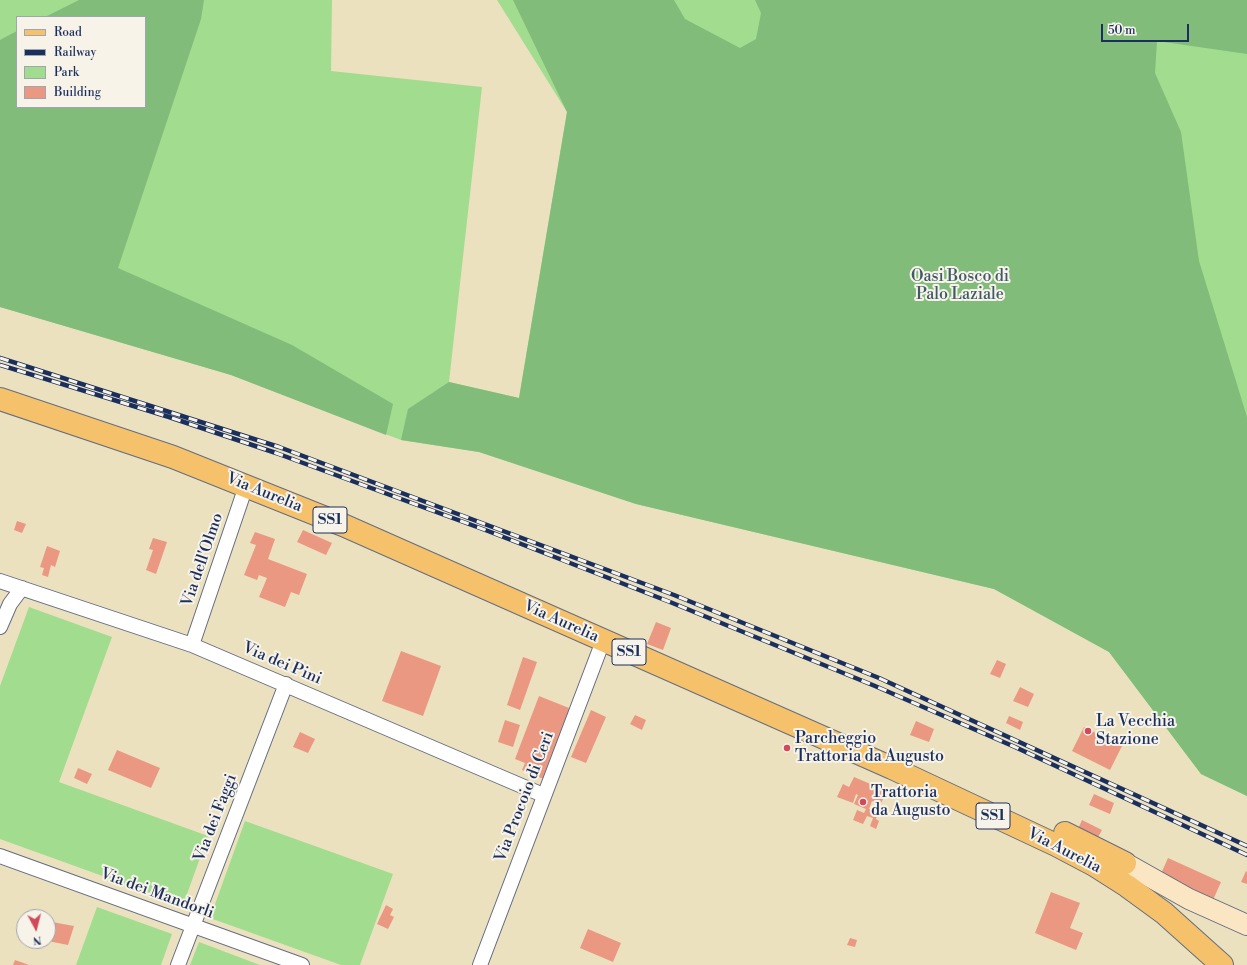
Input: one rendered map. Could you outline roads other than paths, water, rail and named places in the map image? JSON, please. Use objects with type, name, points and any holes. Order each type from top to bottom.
[{"type":"main road","name":"Via Aurelia","points":[[0,400],[122,439],[343,525],[892,768],[1075,855],[1111,875],[1146,900],[1190,935],[1222,965]]},
{"type":"main road","points":[[892,768],[969,793],[1008,808],[1125,863]]},
{"type":"main road","points":[[1146,900],[1171,930],[1207,965]]},
{"type":"street","name":"Via dell'Olmo","points":[[192,645],[246,486]]},
{"type":"street","name":"Via dei Pini","points":[[0,581],[192,645],[543,795]]},
{"type":"street","points":[[0,627],[10,604],[22,588]]},
{"type":"street","name":"Via Procoio di Ceri","points":[[480,965],[543,795],[603,641]]},
{"type":"street","name":"Via dei Faggi","points":[[178,965],[192,925],[286,684]]},
{"type":"street","name":"Via dei Mandorli","points":[[0,856],[302,965]]},
{"type":"street","points":[[1125,863],[1189,899],[1247,926]]},
{"type":"railway","points":[[0,358],[279,447],[674,595],[879,678],[1247,846]]},
{"type":"railway","points":[[0,365],[169,417],[276,453],[488,531],[670,602],[875,686],[1015,747],[1247,855]]},
{"type":"place","name":"La Vecchia Stazione","points":[[1088,731]]},
{"type":"place","name":"Parcheggio Trattoria da Augusto","points":[[787,748]]},
{"type":"place","name":"Trattoria da Augusto","points":[[863,802]]},
{"type":"park label","name":"Oasi Bosco di Palo Laziale","points":[[960,286]]}]
